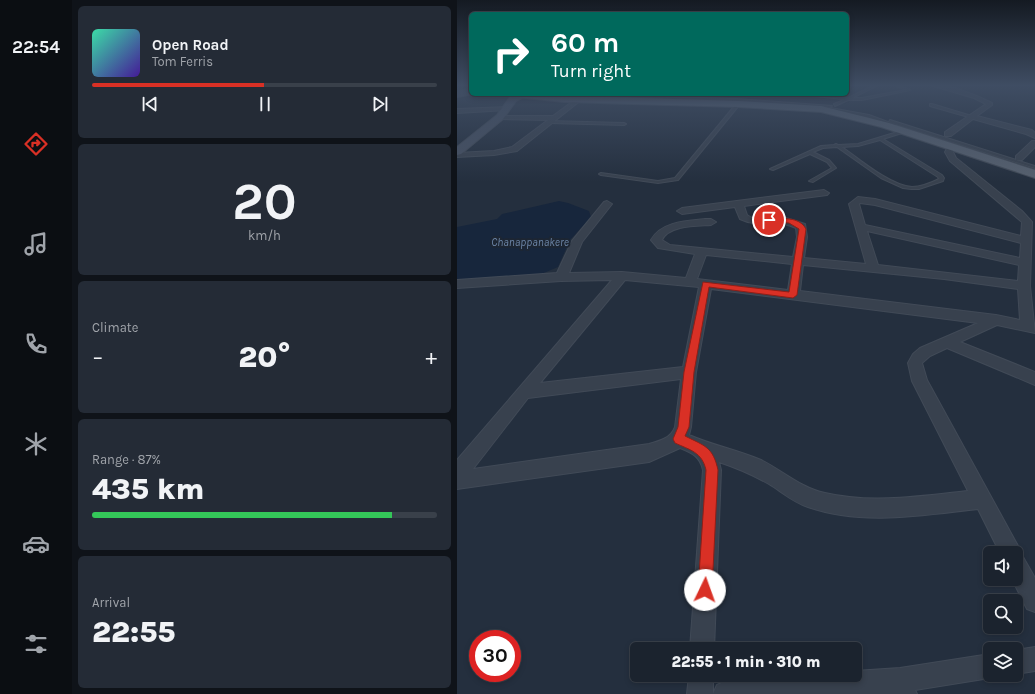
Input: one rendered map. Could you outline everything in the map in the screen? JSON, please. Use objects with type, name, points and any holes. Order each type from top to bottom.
[{"type":"main road","points":[[856,117],[904,131],[1035,174]]},
{"type":"main road","points":[[892,117],[1035,163]]},
{"type":"street","points":[[457,154],[500,117]]},
{"type":"street","points":[[507,117],[552,120]]},
{"type":"street","points":[[457,154],[507,151],[514,149],[555,117]]},
{"type":"street","points":[[948,134],[972,117]]},
{"type":"street","points":[[974,117],[1029,132],[1035,136]]},
{"type":"street","points":[[1019,158],[1035,142]]},
{"type":"street","points":[[457,284],[561,277],[622,276],[706,284],[995,320],[1031,327],[1024,286],[1027,222],[1019,213],[953,159],[949,152],[951,147]]},
{"type":"street","points":[[682,211],[824,193]]},
{"type":"street","points":[[873,267],[854,204],[856,201],[863,200],[1027,240]]},
{"type":"street","points":[[561,277],[577,240],[607,204]]},
{"type":"street","points":[[739,204],[742,214],[746,219],[758,221],[790,221],[801,226],[802,237],[793,295]]},
{"type":"street","points":[[711,222],[687,224],[671,228],[662,232],[656,240],[662,246],[670,248],[873,267],[982,279],[1024,286]]},
{"type":"street","points":[[862,227],[915,240],[1026,263]]},
{"type":"street","points":[[690,283],[702,251]]},
{"type":"street","points":[[457,474],[622,276]]},
{"type":"street","points":[[457,480],[649,453],[666,447],[679,439],[683,427],[689,372],[706,284]]},
{"type":"street","points":[[995,320],[948,343],[925,352],[915,363],[916,371],[1007,546]]},
{"type":"street","points":[[948,343],[1035,382]]},
{"type":"street","points":[[524,392],[689,372]]},
{"type":"street","points":[[679,439],[701,449],[723,454],[747,464],[772,476],[807,498],[827,503],[863,506],[913,505],[983,499]]},
{"type":"street","points":[[701,449],[709,458],[712,470],[702,642]]},
{"type":"street","points":[[1023,578],[1035,601]]},
{"type":"street","points":[[1023,661],[1035,659]]},
{"type":"street","points":[[726,694],[902,687],[983,668]]},
{"type":"street","points":[[700,694],[701,682]]},
{"type":"lane","points":[[601,174],[658,182],[676,179],[727,117]]},
{"type":"lane","points":[[872,117],[1035,171]]},
{"type":"lane","points":[[881,117],[1035,167]]},
{"type":"lane","points":[[552,120],[624,124]]},
{"type":"lane","points":[[772,168],[822,147],[836,145],[850,146],[881,139],[904,131]]},
{"type":"lane","points":[[836,145],[888,180],[903,187],[921,187],[941,180],[942,178],[940,176],[881,139]]},
{"type":"lane","points":[[810,152],[828,161],[834,168],[811,181]]},
{"type":"water","name":"Chanappanakere","points":[[559,201],[589,211],[591,217],[570,240],[558,267],[539,275],[484,280],[457,280],[457,227],[497,219],[502,214]]},
{"type":"route","points":[[705,590],[712,470],[709,458],[701,449],[679,439],[683,427],[689,372],[706,284],[793,295],[802,229],[801,226],[790,221],[769,220]]}]
